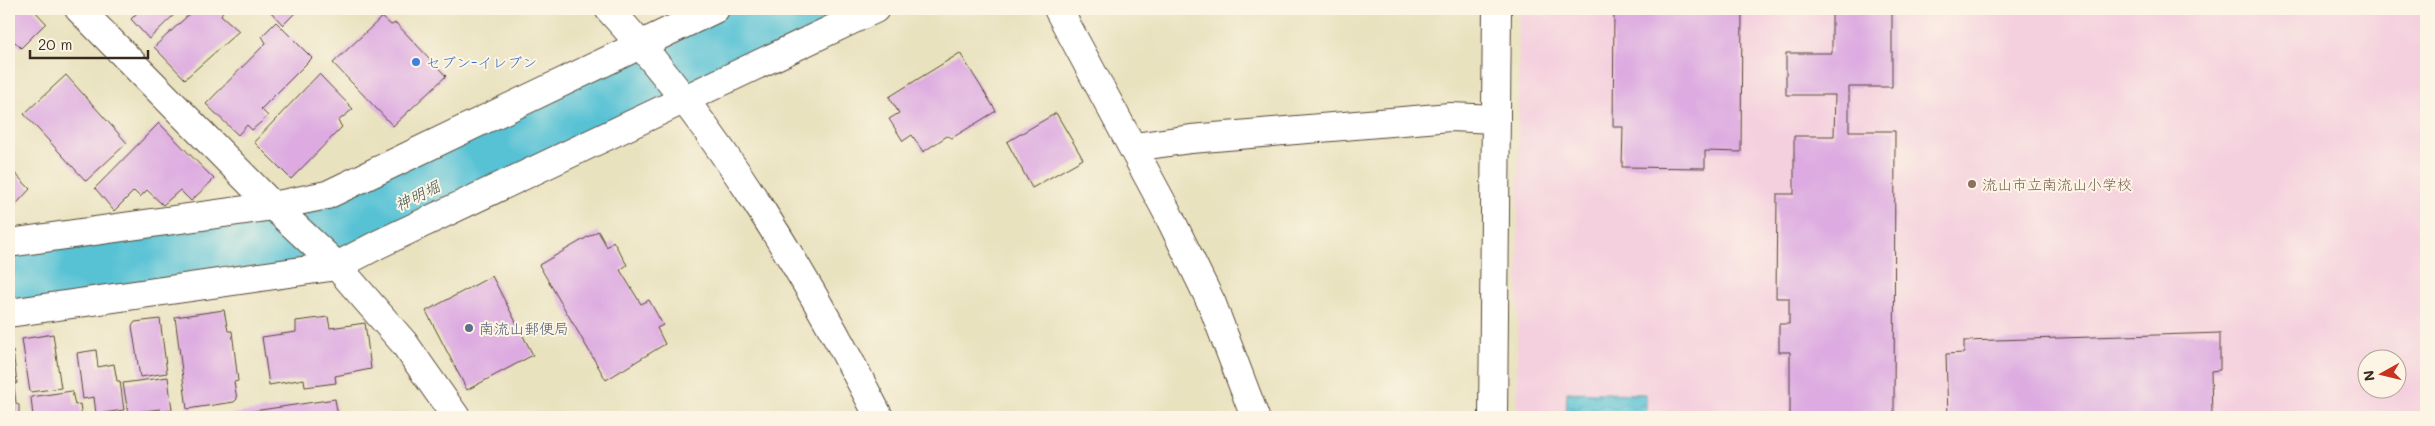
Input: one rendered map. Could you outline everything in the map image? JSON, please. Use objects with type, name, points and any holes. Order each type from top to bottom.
[{"type":"street","points":[[79,9],[273,206],[337,266],[404,343],[456,417]]},
{"type":"street","points":[[609,9],[681,92],[798,268],[879,417]]},
{"type":"street","points":[[9,243],[273,206],[327,195],[645,49],[715,9]]},
{"type":"street","points":[[9,313],[337,266],[681,92],[875,9]]},
{"type":"street","points":[[1058,9],[1134,147],[1212,304],[1255,417]]},
{"type":"street","points":[[1493,417],[1497,9]]},
{"type":"street","points":[[1134,147],[1191,138],[1450,117],[1496,119]]},
{"type":"shaded area","name":"流山市立南流山小学校","points":[[1519,9],[2426,9],[2426,417],[1517,417]]},
{"type":"water","points":[[1567,392],[1646,394],[1646,417],[1566,417]]},
{"type":"building","points":[[9,9],[33,9],[46,23],[21,48],[9,36]]},
{"type":"building","points":[[141,9],[180,9],[149,39],[131,19]]},
{"type":"building","points":[[195,9],[224,9],[221,15],[239,31],[185,79],[154,47]]},
{"type":"building","points":[[268,9],[299,9],[283,25]]},
{"type":"building","points":[[1614,9],[1742,9],[1741,152],[1705,151],[1705,168],[1622,167],[1623,127],[1613,127]]},
{"type":"building","points":[[1832,9],[1892,9],[1892,87],[1849,87],[1849,131],[1895,131],[1894,417],[1790,417],[1790,352],[1779,352],[1779,324],[1789,324],[1789,298],[1776,298],[1777,194],[1794,194],[1794,136],[1834,136],[1835,95],[1786,95],[1786,53],[1832,53]]},
{"type":"building","points":[[382,17],[391,25],[396,23],[446,76],[393,126],[333,63]]},
{"type":"building","points":[[276,22],[312,58],[261,109],[268,116],[252,130],[247,125],[238,135],[206,104],[266,43],[262,36]]},
{"type":"building","points":[[960,53],[996,111],[952,138],[947,136],[923,152],[912,135],[903,141],[889,119],[899,113],[889,97]]},
{"type":"building","points":[[319,74],[353,109],[338,121],[342,127],[291,179],[254,142]]},
{"type":"building","points":[[66,75],[127,143],[86,181],[24,114]]},
{"type":"building","points":[[9,83],[16,91],[9,98]]},
{"type":"building","points":[[1056,113],[1083,159],[1032,188],[1007,142]]},
{"type":"building","points":[[159,123],[214,179],[191,201],[180,190],[163,205],[147,190],[140,197],[134,191],[114,211],[95,188]]},
{"type":"building","points":[[9,167],[30,189],[9,212]]},
{"type":"building","points":[[598,231],[607,247],[613,241],[627,265],[620,270],[641,304],[649,300],[663,325],[657,328],[665,344],[606,380],[539,265]]},
{"type":"building","points":[[492,276],[533,355],[467,390],[426,311]]},
{"type":"building","points":[[224,310],[228,331],[232,331],[238,381],[234,382],[237,399],[234,402],[187,409],[175,317]]},
{"type":"building","points":[[328,317],[330,328],[365,323],[371,369],[335,376],[336,383],[305,387],[304,379],[269,385],[262,337],[296,332],[296,321]]},
{"type":"building","points":[[160,319],[167,373],[140,377],[132,326],[135,322]]},
{"type":"building","points":[[2220,333],[2220,370],[2211,371],[2212,417],[1948,417],[1946,354],[1964,353],[1964,341]]},
{"type":"building","points":[[53,334],[61,388],[30,392],[22,339]]},
{"type":"building","points":[[96,350],[98,367],[114,364],[117,381],[120,381],[124,410],[96,414],[94,397],[83,399],[77,353]]},
{"type":"building","points":[[9,351],[13,351],[17,383],[14,385],[16,403],[19,405],[19,414],[9,416]]},
{"type":"building","points":[[168,377],[172,410],[160,412],[160,409],[128,413],[123,383]]},
{"type":"building","points":[[72,391],[75,405],[80,404],[82,417],[33,417],[31,397]]},
{"type":"building","points":[[335,399],[338,417],[220,417],[220,416]]},
{"type":"waterway","name":"神明堀","points":[[9,280],[200,252],[357,224],[793,9]]},
{"type":"place","name":"セブン-イレブン","points":[[416,62]]},
{"type":"place","name":"流山市立南流山小学校","points":[[1972,184]]},
{"type":"place","name":"南流山郵便局","points":[[469,328]]}]
